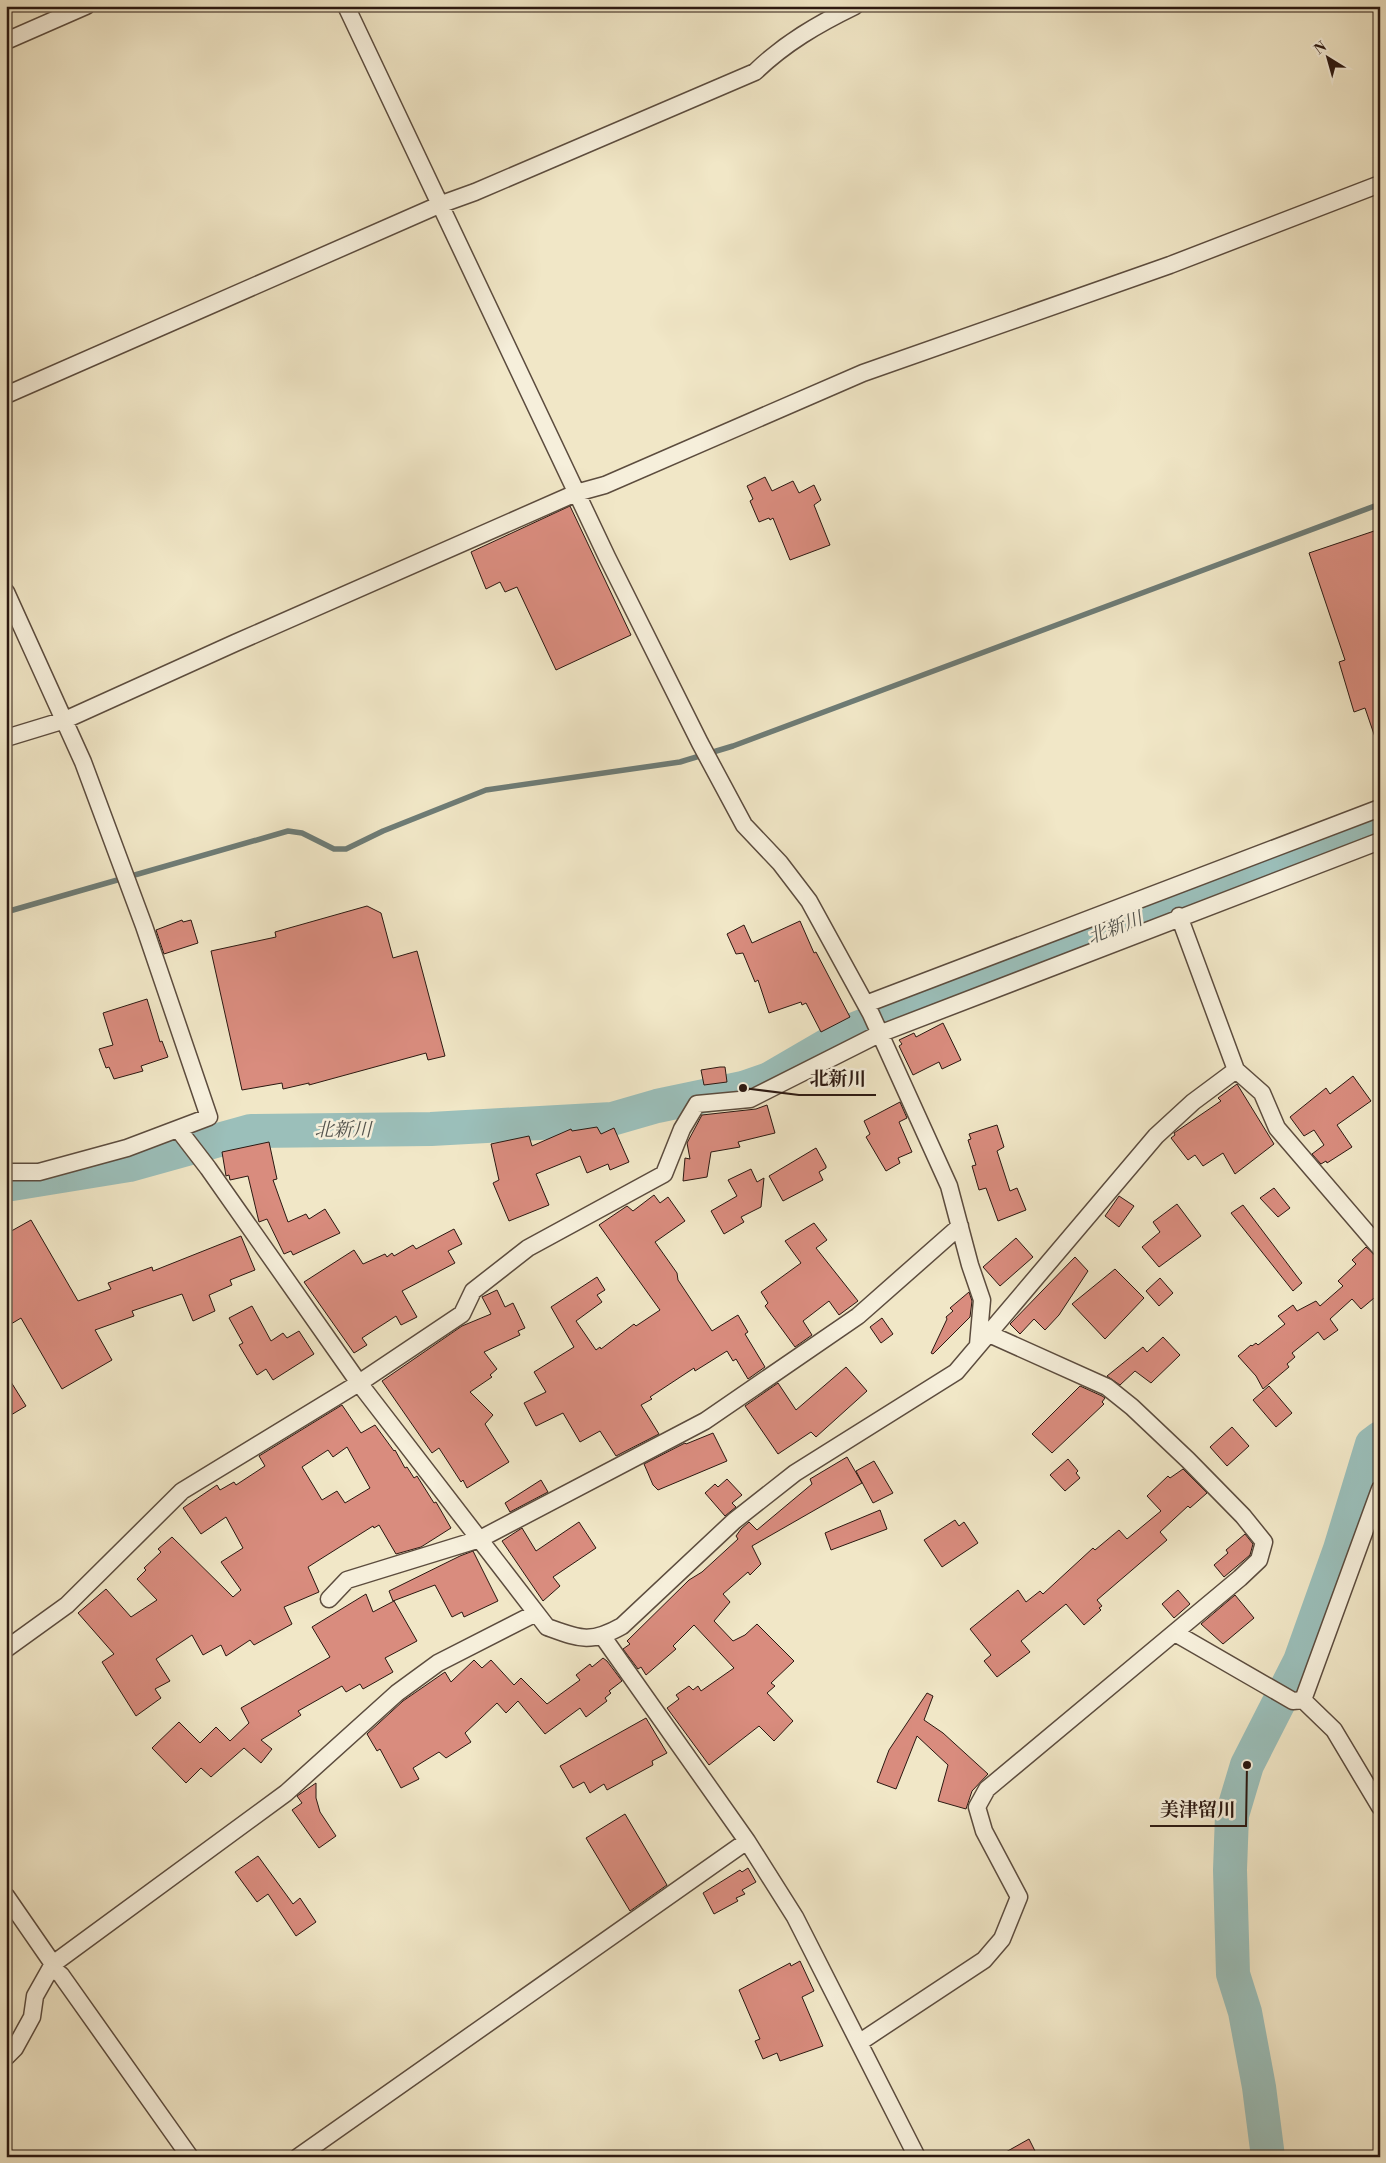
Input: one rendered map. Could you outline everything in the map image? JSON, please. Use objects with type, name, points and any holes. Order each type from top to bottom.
[{"type":"street","points":[[6,41],[86,6]]},
{"type":"street","points":[[346,6],[576,493],[700,743],[744,825],[780,863],[809,901],[869,1009],[878,1034],[949,1186],[970,1265],[982,1300],[983,1340]]},
{"type":"street","points":[[6,396],[439,206],[755,72],[776,52],[816,25],[855,6]]},
{"type":"street","points":[[6,738],[65,720],[576,493],[605,485],[863,373],[1170,265],[1380,184]]},
{"type":"street","points":[[6,592],[65,720],[122,867],[209,1117],[181,1134],[38,1172],[6,1172]]},
{"type":"street","points":[[869,1009],[1380,808]]},
{"type":"street","points":[[6,1649],[67,1605],[182,1491],[359,1383],[462,1314],[474,1291],[528,1248],[664,1174],[682,1129],[697,1104],[750,1098],[878,1034],[1179,916],[1380,841]]},
{"type":"street","points":[[1179,916],[1236,1070],[1262,1092],[1277,1128],[1380,1248]]},
{"type":"street","points":[[181,1134],[208,1168],[359,1383],[547,1627],[584,1639],[603,1637],[622,1626],[734,1521],[795,1473],[956,1372],[1156,1136],[1193,1102],[1236,1070]]},
{"type":"street","points":[[329,1599],[347,1580],[480,1539],[704,1421],[858,1316],[960,1226]]},
{"type":"street","points":[[860,2042],[984,1960],[1002,1939],[1019,1897],[984,1831],[977,1807],[987,1789],[1175,1633],[1259,1560],[1264,1542],[1243,1516],[1188,1460],[1132,1407],[1107,1387],[983,1340]]},
{"type":"street","points":[[1298,1700],[1380,1489]]},
{"type":"street","points":[[6,2057],[15,2048],[32,2017],[35,1996],[53,1966],[286,1793],[397,1693],[438,1664],[536,1613]]},
{"type":"street","points":[[1175,1633],[1268,1686],[1298,1700],[1334,1730],[1380,1807]]},
{"type":"street","points":[[603,1637],[747,1841],[795,1918],[860,2042],[917,2157]]},
{"type":"street","points":[[298,2157],[747,1841]]},
{"type":"street","points":[[6,1896],[53,1966],[190,2157]]},
{"type":"building","points":[[765,477],[772,491],[793,481],[799,493],[814,485],[821,500],[814,505],[830,545],[790,560],[773,518],[759,522],[750,501],[753,499],[747,486]]},
{"type":"building","points":[[570,506],[631,635],[556,670],[517,587],[505,592],[500,582],[486,589],[471,552]]},
{"type":"building","points":[[1380,529],[1380,743],[1377,743],[1365,708],[1354,712],[1339,662],[1345,660],[1309,553]]},
{"type":"building","points":[[367,906],[381,913],[393,958],[417,951],[445,1056],[428,1060],[426,1053],[309,1085],[309,1083],[283,1089],[282,1083],[242,1090],[211,951],[276,937],[275,932]]},
{"type":"building","points":[[182,920],[183,922],[191,920],[198,943],[164,954],[156,930]]},
{"type":"building","points":[[800,921],[814,953],[816,952],[850,1017],[821,1032],[806,1003],[802,1005],[801,1002],[769,1013],[758,980],[755,982],[743,953],[736,954],[727,934],[744,925],[752,943]]},
{"type":"building","points":[[147,999],[160,1042],[162,1041],[168,1057],[141,1066],[143,1071],[114,1079],[109,1067],[106,1068],[99,1049],[113,1045],[103,1013]]},
{"type":"building","points":[[943,1023],[961,1060],[942,1069],[939,1062],[913,1075],[899,1046],[902,1044],[899,1040],[914,1033],[916,1037]]},
{"type":"building","points":[[725,1067],[727,1082],[704,1085],[701,1070]]},
{"type":"building","points":[[1353,1076],[1371,1101],[1337,1125],[1352,1147],[1327,1163],[1326,1161],[1321,1164],[1312,1154],[1324,1145],[1314,1130],[1304,1136],[1290,1117],[1326,1088],[1330,1094]]},
{"type":"building","points":[[1237,1084],[1274,1144],[1235,1174],[1223,1153],[1203,1166],[1195,1155],[1188,1160],[1171,1138],[1175,1135],[1174,1133],[1221,1101],[1218,1098]]},
{"type":"building","points":[[900,1102],[907,1118],[899,1122],[912,1152],[898,1158],[900,1163],[886,1171],[866,1137],[870,1134],[864,1121]]},
{"type":"building","points":[[767,1105],[775,1133],[738,1142],[740,1147],[711,1152],[707,1177],[683,1181],[685,1158],[690,1159],[687,1143],[702,1115],[756,1109]]},
{"type":"building","points":[[997,1125],[1004,1147],[997,1151],[1010,1191],[1017,1188],[1026,1210],[998,1221],[986,1188],[979,1190],[972,1166],[976,1165],[968,1140],[971,1139],[969,1134]]},
{"type":"building","points":[[597,1127],[601,1134],[614,1128],[629,1162],[610,1170],[608,1164],[587,1173],[580,1156],[536,1174],[549,1205],[509,1221],[493,1183],[499,1180],[491,1144],[529,1136],[532,1146],[571,1129],[572,1131]]},
{"type":"building","points":[[269,1142],[277,1179],[273,1180],[288,1222],[306,1214],[309,1219],[325,1209],[340,1233],[293,1255],[291,1251],[284,1254],[267,1219],[259,1222],[248,1176],[230,1180],[229,1175],[226,1176],[222,1152]]},
{"type":"building","points":[[816,1148],[826,1166],[826,1168],[819,1172],[823,1180],[783,1201],[769,1176]]},
{"type":"building","points":[[751,1169],[757,1182],[764,1178],[761,1207],[741,1217],[744,1222],[724,1234],[711,1211],[737,1196],[728,1180]]},
{"type":"building","points":[[1274,1188],[1290,1208],[1278,1217],[1260,1198]]},
{"type":"building","points":[[654,1195],[660,1203],[668,1197],[685,1221],[655,1242],[677,1273],[678,1280],[712,1331],[738,1315],[748,1332],[745,1334],[765,1367],[748,1379],[736,1359],[733,1361],[727,1351],[695,1371],[694,1368],[641,1405],[659,1434],[616,1456],[600,1431],[580,1442],[563,1413],[536,1426],[524,1403],[546,1392],[534,1372],[574,1347],[551,1307],[597,1277],[605,1290],[597,1295],[602,1302],[576,1321],[596,1350],[600,1347],[601,1349],[634,1324],[636,1326],[660,1310],[599,1225],[627,1206],[633,1211]]},
{"type":"building","points":[[1119,1196],[1134,1206],[1119,1227],[1105,1216]]},
{"type":"building","points":[[1177,1204],[1201,1236],[1159,1267],[1142,1247],[1160,1232],[1153,1222]]},
{"type":"building","points":[[1243,1205],[1302,1283],[1293,1291],[1231,1213]]},
{"type":"building","points":[[31,1220],[78,1301],[111,1289],[108,1283],[152,1267],[153,1271],[241,1236],[255,1270],[230,1280],[232,1285],[209,1295],[215,1311],[193,1321],[182,1294],[132,1311],[134,1316],[95,1330],[112,1360],[62,1389],[21,1318],[6,1327],[6,1234]]},
{"type":"building","points":[[814,1223],[827,1240],[816,1248],[858,1301],[839,1315],[829,1301],[803,1321],[812,1335],[795,1347],[765,1306],[768,1303],[761,1292],[801,1263],[785,1241]]},
{"type":"building","points":[[454,1229],[462,1244],[448,1251],[455,1263],[402,1291],[417,1317],[401,1325],[396,1316],[362,1338],[367,1345],[354,1353],[304,1282],[354,1250],[363,1264],[385,1254],[387,1257],[392,1253],[394,1256],[413,1245],[416,1249]]},
{"type":"building","points":[[1016,1238],[1033,1257],[1000,1286],[983,1267]]},
{"type":"building","points":[[1366,1247],[1380,1259],[1380,1293],[1361,1309],[1352,1299],[1330,1319],[1338,1330],[1324,1340],[1318,1332],[1292,1353],[1295,1357],[1287,1364],[1289,1367],[1263,1389],[1256,1376],[1238,1356],[1251,1345],[1256,1343],[1258,1345],[1285,1324],[1278,1316],[1293,1305],[1297,1311],[1316,1301],[1320,1306],[1343,1286],[1338,1281],[1356,1264],[1352,1260]]},
{"type":"building","points":[[1075,1257],[1088,1271],[1059,1315],[1045,1330],[1034,1319],[1020,1334],[1010,1324]]},
{"type":"building","points":[[1115,1269],[1144,1298],[1105,1339],[1072,1304]]},
{"type":"building","points":[[1160,1278],[1173,1293],[1159,1306],[1146,1291]]},
{"type":"building","points":[[497,1290],[505,1307],[513,1303],[525,1328],[518,1331],[520,1335],[484,1352],[497,1369],[490,1375],[492,1377],[470,1392],[493,1415],[485,1424],[509,1462],[467,1488],[439,1448],[432,1453],[382,1381],[462,1326],[491,1314],[482,1297]]},
{"type":"building","points":[[969,1292],[972,1301],[970,1317],[933,1354],[931,1353],[947,1319],[946,1317],[953,1311],[950,1308]]},
{"type":"building","points":[[252,1306],[271,1341],[283,1333],[287,1338],[299,1331],[314,1354],[273,1380],[266,1369],[257,1375],[239,1345],[243,1343],[229,1318]]},
{"type":"building","points":[[882,1318],[893,1334],[881,1343],[870,1327]]},
{"type":"building","points":[[1163,1337],[1180,1355],[1151,1383],[1135,1371],[1120,1385],[1107,1376],[1143,1347],[1147,1352]]},
{"type":"building","points":[[846,1367],[867,1391],[816,1437],[811,1432],[778,1454],[745,1406],[778,1383],[796,1410]]},
{"type":"building","points":[[6,1374],[26,1406],[6,1418]]},
{"type":"building","points":[[1080,1386],[1105,1398],[1102,1402],[1104,1404],[1052,1453],[1032,1434]]},
{"type":"building","points":[[1269,1386],[1292,1413],[1276,1427],[1253,1400]]},
{"type":"building","points":[[342,1405],[361,1433],[375,1425],[395,1450],[405,1468],[407,1467],[414,1478],[417,1476],[434,1503],[436,1502],[451,1528],[421,1547],[396,1554],[379,1525],[374,1528],[373,1526],[308,1567],[319,1592],[284,1607],[292,1624],[254,1645],[250,1640],[226,1656],[221,1645],[203,1655],[192,1635],[156,1659],[170,1681],[155,1689],[161,1698],[136,1716],[102,1662],[114,1654],[78,1613],[106,1589],[131,1617],[157,1600],[137,1579],[146,1570],[144,1568],[161,1552],[158,1549],[172,1537],[233,1597],[241,1590],[221,1562],[243,1548],[226,1517],[201,1534],[183,1508],[217,1485],[220,1490],[234,1482],[236,1485],[265,1466],[259,1456]],"holes":[[[347,1447],[370,1488],[345,1503],[337,1491],[322,1500],[302,1467],[328,1450],[333,1457]]]},
{"type":"building","points":[[1232,1427],[1249,1446],[1227,1466],[1210,1447]]},
{"type":"building","points":[[713,1433],[727,1461],[658,1490],[653,1485],[644,1464],[685,1443]]},
{"type":"building","points":[[847,1457],[862,1483],[752,1546],[761,1564],[750,1575],[748,1572],[723,1594],[730,1602],[714,1621],[733,1641],[745,1635],[757,1624],[794,1661],[771,1683],[775,1686],[767,1693],[793,1721],[774,1741],[759,1726],[709,1765],[667,1708],[679,1699],[676,1695],[689,1686],[693,1690],[698,1686],[701,1691],[734,1668],[694,1625],[673,1646],[676,1649],[646,1675],[641,1667],[638,1669],[623,1649],[630,1644],[627,1641],[689,1580],[702,1572],[738,1539],[736,1536],[749,1522],[757,1530],[812,1484],[810,1479]]},
{"type":"building","points":[[1068,1459],[1078,1471],[1076,1473],[1080,1478],[1065,1491],[1050,1475]]},
{"type":"building","points":[[874,1461],[893,1493],[873,1503],[856,1471]]},
{"type":"building","points":[[1183,1469],[1207,1493],[1190,1508],[1188,1506],[1160,1532],[1167,1540],[1097,1600],[1102,1606],[1099,1608],[1101,1610],[1084,1625],[1066,1604],[1021,1641],[1030,1652],[997,1677],[984,1661],[991,1655],[970,1629],[1018,1590],[1026,1602],[1040,1591],[1043,1594],[1093,1548],[1095,1550],[1119,1530],[1127,1539],[1161,1511],[1147,1496],[1168,1476],[1170,1478]]},
{"type":"building","points":[[727,1479],[742,1495],[732,1503],[736,1507],[725,1516],[705,1493],[715,1484],[718,1487]]},
{"type":"building","points":[[541,1480],[548,1492],[510,1512],[505,1503]]},
{"type":"building","points":[[880,1510],[887,1529],[831,1550],[825,1533]]},
{"type":"building","points":[[955,1520],[959,1526],[964,1522],[978,1543],[942,1567],[924,1540]]},
{"type":"building","points":[[579,1522],[596,1548],[553,1577],[560,1586],[543,1601],[502,1541],[522,1528],[536,1551]]},
{"type":"building","points":[[1245,1534],[1253,1544],[1250,1555],[1224,1577],[1214,1565],[1228,1553],[1226,1550]]},
{"type":"building","points":[[473,1551],[498,1601],[464,1617],[462,1612],[452,1617],[435,1585],[393,1601],[389,1591]]},
{"type":"building","points":[[1178,1590],[1190,1604],[1174,1618],[1162,1604]]},
{"type":"building","points":[[366,1594],[373,1612],[394,1601],[417,1641],[385,1658],[393,1672],[363,1689],[360,1684],[346,1692],[342,1686],[298,1711],[301,1715],[261,1740],[272,1749],[261,1763],[244,1748],[211,1777],[201,1768],[186,1783],[152,1748],[179,1722],[200,1743],[216,1727],[230,1741],[249,1723],[241,1708],[330,1657],[312,1627]]},
{"type":"building","points":[[1235,1595],[1254,1618],[1223,1644],[1201,1624]]},
{"type":"building","points":[[603,1658],[622,1681],[609,1691],[611,1693],[605,1698],[607,1701],[586,1717],[580,1708],[545,1734],[518,1701],[506,1713],[497,1703],[465,1733],[471,1742],[446,1758],[439,1752],[413,1768],[419,1779],[401,1788],[380,1749],[377,1751],[367,1734],[403,1701],[445,1672],[451,1682],[474,1660],[482,1668],[491,1660],[514,1685],[521,1678],[547,1704],[580,1680],[576,1675],[590,1664],[592,1667]]},
{"type":"building","points":[[927,1693],[933,1696],[924,1720],[943,1733],[988,1774],[972,1791],[966,1809],[938,1801],[948,1765],[917,1736],[896,1789],[877,1782],[889,1750]]},
{"type":"building","points":[[646,1718],[667,1753],[652,1761],[653,1765],[607,1790],[604,1784],[590,1793],[584,1782],[573,1788],[560,1766]]},
{"type":"building","points":[[316,1783],[316,1798],[320,1812],[336,1836],[319,1848],[292,1810],[302,1803],[297,1796]]},
{"type":"building","points":[[625,1814],[667,1885],[630,1911],[586,1838]]},
{"type":"building","points":[[258,1856],[293,1904],[300,1898],[316,1922],[296,1936],[268,1894],[257,1902],[235,1872]]},
{"type":"building","points":[[748,1868],[756,1882],[742,1890],[745,1894],[736,1898],[738,1901],[714,1914],[703,1893],[740,1870],[742,1872]]},
{"type":"building","points":[[800,1961],[814,1991],[802,1997],[823,2046],[780,2061],[777,2053],[763,2059],[755,2041],[760,2039],[739,1990],[790,1963],[791,1966]]},
{"type":"building","points":[[1029,2139],[1038,2157],[997,2157]]},
{"type":"waterway","points":[[6,912],[288,831],[302,833],[334,849],[346,849],[383,831],[486,790],[680,762],[733,746],[1380,504]]},
{"type":"waterway","name":"北新川","points":[[6,1185],[129,1165],[251,1131],[431,1129],[612,1119],[657,1106],[743,1088],[769,1079],[855,1029],[963,985],[1380,825]]},
{"type":"waterway","points":[[1268,2157],[1259,2087],[1245,2012],[1233,1974],[1230,1870],[1232,1815],[1247,1765],[1300,1661],[1340,1549],[1372,1444],[1380,1438]]},
{"type":"place","name":"北新川","points":[[743,1088]]},
{"type":"place","name":"美津留川","points":[[1247,1765]]}]
